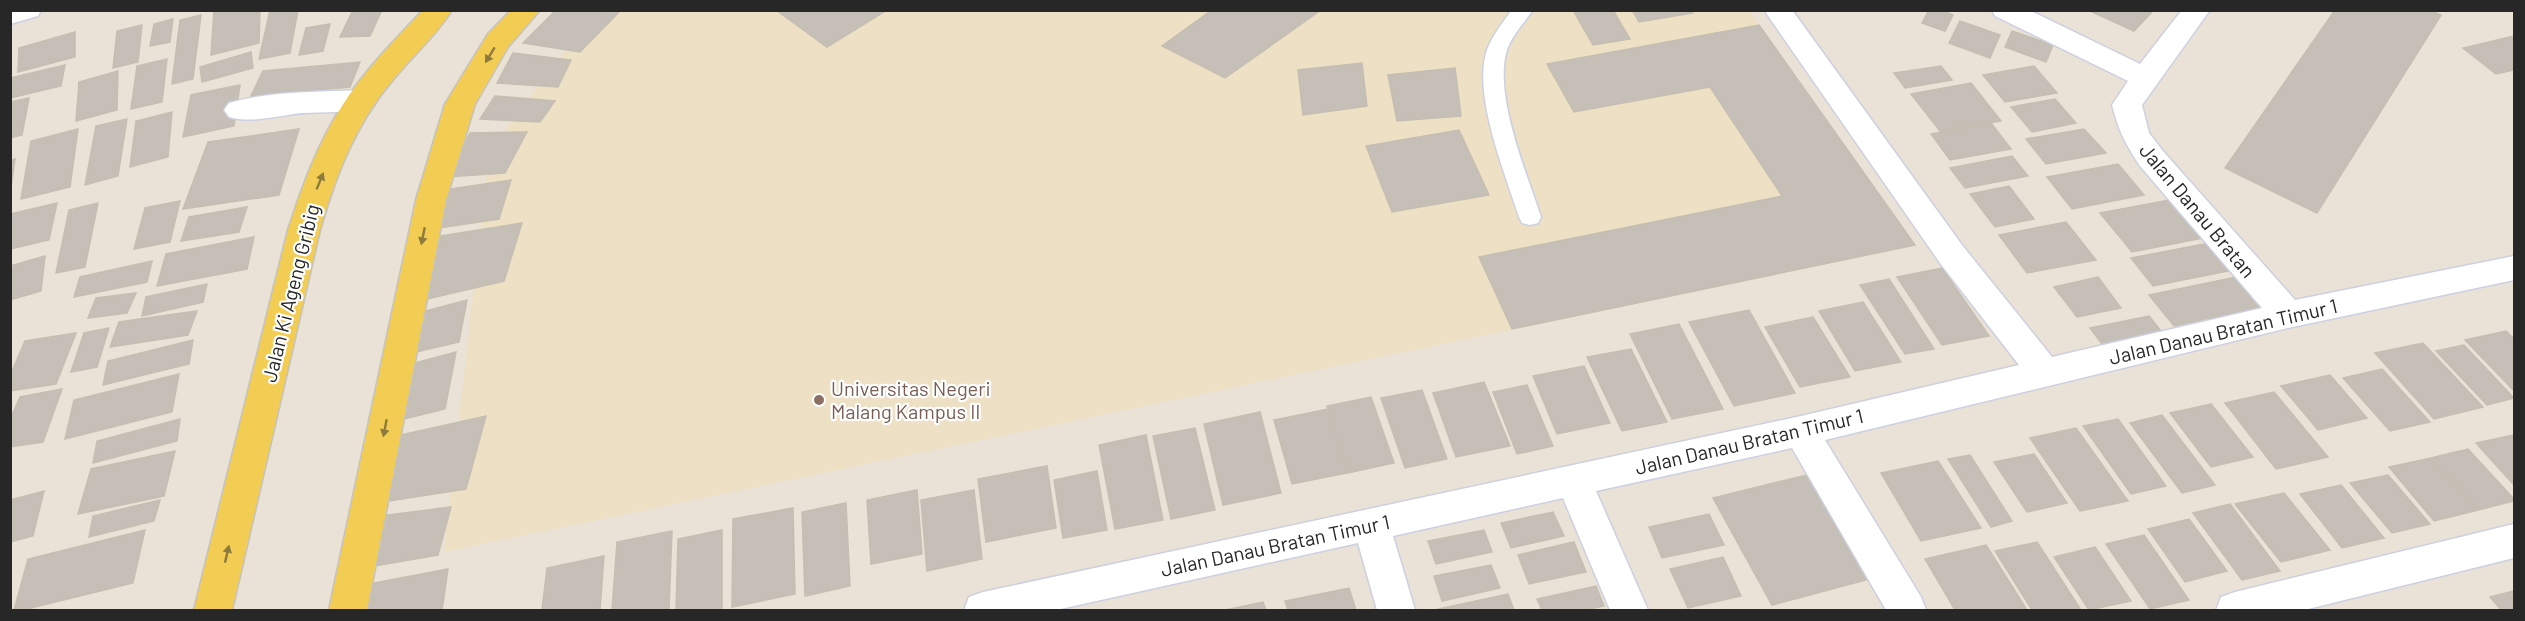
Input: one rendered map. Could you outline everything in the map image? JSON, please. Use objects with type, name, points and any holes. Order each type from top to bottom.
[{"type":"main road","name":"Jalan Ki Ageng Gribig","points":[[213,610],[303,230],[319,183],[352,113],[403,49],[439,10]]},
{"type":"main road","points":[[348,610],[434,189],[460,104],[498,41],[528,10]]},
{"type":"street","points":[[10,15],[28,10]]},
{"type":"street","points":[[1777,10],[1951,254],[2044,372]]},
{"type":"street","points":[[2005,10],[2145,78]]},
{"type":"street","name":"Jalan Danau Bratan","points":[[2197,10],[2127,105],[2135,135],[2151,158],[2288,315]]},
{"type":"street","points":[[239,110],[300,103],[362,100]]},
{"type":"street","name":"Jalan Danau Bratan Timur 1","points":[[983,610],[1101,597],[1371,524],[1801,431],[2288,315],[2514,268]]},
{"type":"street","points":[[1801,431],[1907,610]]},
{"type":"street","points":[[1573,480],[1629,610]]},
{"type":"street","points":[[1371,524],[1396,610]]},
{"type":"street","points":[[2235,610],[2514,541]]},
{"type":"lane","points":[[1515,13],[1497,49],[1493,84],[1503,130],[1530,217]]},
{"type":"shaded area","name":"Universitas Negeri Malang Kampus II","points":[[595,11],[1749,11],[1909,247],[444,552],[489,152]]},
{"type":"building","points":[[214,10],[260,10],[259,43],[211,55]]},
{"type":"building","points":[[270,10],[298,10],[290,53],[259,59]]},
{"type":"building","points":[[353,10],[382,10],[370,36],[340,37]]},
{"type":"building","points":[[556,10],[621,10],[580,52],[523,43]]},
{"type":"building","points":[[776,10],[887,10],[827,47]]},
{"type":"building","points":[[1212,10],[1321,10],[1225,78],[1162,46]]},
{"type":"building","points":[[1573,10],[1613,10],[1630,39],[1593,45]]},
{"type":"building","points":[[1632,10],[1691,10],[1693,13],[1639,22]]},
{"type":"building","points":[[1929,10],[1940,10],[1953,15],[1945,31],[1922,23]]},
{"type":"building","points":[[2148,10],[2152,12],[2134,31],[2090,11]]},
{"type":"building","points":[[2335,10],[2429,10],[2441,15],[2317,213],[2225,168]]},
{"type":"building","points":[[201,15],[193,79],[172,84],[180,20]]},
{"type":"building","points":[[173,19],[170,42],[150,46],[154,24]]},
{"type":"building","points":[[1960,21],[2000,35],[1990,58],[1949,43]]},
{"type":"building","points":[[330,24],[323,51],[299,55],[306,28]]},
{"type":"building","points":[[142,25],[138,62],[113,68],[117,31]]},
{"type":"building","points":[[1759,25],[1915,245],[1512,329],[1479,257],[1782,196],[1710,87],[1574,112],[1547,64]]},
{"type":"building","points":[[2012,31],[2053,45],[2046,62],[2005,47]]},
{"type":"building","points":[[75,32],[75,57],[18,72],[19,48]]},
{"type":"building","points":[[2514,36],[2514,70],[2496,74],[2463,48]]},
{"type":"building","points":[[251,52],[253,68],[202,82],[200,67]]},
{"type":"building","points":[[513,53],[571,60],[558,87],[497,83]]},
{"type":"building","points":[[167,59],[162,102],[131,109],[137,66]]},
{"type":"building","points":[[360,62],[350,87],[251,96],[263,71]]},
{"type":"building","points":[[1362,63],[1367,106],[1303,115],[1298,70]]},
{"type":"building","points":[[65,65],[61,86],[10,98],[10,78]]},
{"type":"building","points":[[1941,66],[1952,80],[1905,88],[1894,73]]},
{"type":"building","points":[[2034,66],[2057,93],[2005,102],[1983,75]]},
{"type":"building","points":[[1455,68],[1461,116],[1397,121],[1388,75]]},
{"type":"building","points":[[118,71],[117,110],[76,121],[79,82]]},
{"type":"building","points":[[1971,83],[2001,121],[1940,131],[1911,94]]},
{"type":"building","points":[[240,85],[234,126],[183,137],[191,95]]},
{"type":"building","points":[[495,96],[555,101],[540,122],[480,119]]},
{"type":"building","points":[[29,98],[22,135],[10,138],[10,102]]},
{"type":"building","points":[[2055,99],[2076,123],[2032,132],[2011,107]]},
{"type":"building","points":[[172,112],[168,157],[130,167],[136,121]]},
{"type":"building","points":[[127,119],[118,176],[85,185],[96,126]]},
{"type":"building","points":[[1991,123],[2011,149],[1950,160],[1931,134]]},
{"type":"building","points":[[78,129],[70,187],[21,199],[31,141]]},
{"type":"building","points":[[299,129],[279,195],[183,209],[208,142]]},
{"type":"building","points":[[2084,129],[2106,153],[2046,164],[2026,139]]},
{"type":"building","points":[[1459,130],[1489,195],[1392,212],[1366,146]]},
{"type":"building","points":[[527,132],[505,173],[447,177],[470,133]]},
{"type":"building","points":[[2012,156],[2028,176],[1965,188],[1950,168]]},
{"type":"building","points":[[15,159],[10,194],[10,161]]},
{"type":"building","points":[[2118,164],[2144,195],[2072,209],[2047,177]]},
{"type":"building","points":[[511,180],[499,219],[438,228],[451,189]]},
{"type":"building","points":[[2009,186],[2034,219],[1995,227],[1970,194]]},
{"type":"building","points":[[2180,198],[2213,236],[2132,252],[2100,213]]},
{"type":"building","points":[[180,201],[170,242],[134,249],[145,208]]},
{"type":"building","points":[[57,203],[49,240],[10,249],[10,214]]},
{"type":"building","points":[[98,203],[85,267],[56,273],[69,210]]},
{"type":"building","points":[[247,207],[239,232],[181,241],[189,217]]},
{"type":"building","points":[[2066,222],[2096,260],[2027,273],[1999,235]]},
{"type":"building","points":[[522,223],[504,281],[423,300],[441,236]]},
{"type":"building","points":[[254,237],[247,269],[157,286],[166,254]]},
{"type":"building","points":[[2209,243],[2233,270],[2153,286],[2131,258]]},
{"type":"building","points":[[45,256],[41,291],[10,300],[10,266]]},
{"type":"building","points":[[152,261],[147,282],[74,297],[80,277]]},
{"type":"building","points":[[1942,268],[1989,336],[1942,345],[1897,277]]},
{"type":"building","points":[[2241,276],[2267,306],[2174,326],[2149,295]]},
{"type":"building","points":[[2098,277],[2121,308],[2077,317],[2054,287]]},
{"type":"building","points":[[1889,279],[1934,349],[1905,354],[1860,285]]},
{"type":"building","points":[[207,284],[203,302],[142,316],[146,297]]},
{"type":"building","points":[[136,293],[127,313],[88,318],[96,298]]},
{"type":"building","points":[[467,300],[459,342],[408,354],[414,314]]},
{"type":"building","points":[[1863,302],[1901,362],[1855,371],[1819,311]]},
{"type":"building","points":[[1749,310],[1795,393],[1734,406],[1689,322]]},
{"type":"building","points":[[197,311],[188,335],[110,347],[119,322]]},
{"type":"building","points":[[2149,316],[2165,336],[2105,348],[2090,328]]},
{"type":"building","points":[[1813,317],[1850,377],[1800,387],[1765,327]]},
{"type":"building","points":[[1679,324],[1723,409],[1672,419],[1630,334]]},
{"type":"building","points":[[109,328],[97,367],[71,372],[84,333]]},
{"type":"building","points":[[2506,331],[2514,339],[2514,391],[2465,340]]},
{"type":"building","points":[[76,333],[56,384],[10,391],[10,376],[25,341]]},
{"type":"building","points":[[193,340],[189,364],[103,385],[108,361]]},
{"type":"building","points":[[2423,343],[2483,407],[2434,419],[2375,353]]},
{"type":"building","points":[[2464,345],[2514,398],[2487,405],[2436,351]]},
{"type":"building","points":[[1631,349],[1667,422],[1622,431],[1587,357]]},
{"type":"building","points":[[456,352],[445,409],[396,421],[407,365]]},
{"type":"building","points":[[1584,366],[1610,423],[1557,434],[1533,376]]},
{"type":"building","points":[[2382,369],[2430,422],[2390,431],[2343,378]]},
{"type":"building","points":[[179,374],[172,412],[65,439],[74,400]]},
{"type":"building","points":[[2330,375],[2367,418],[2318,430],[2281,386]]},
{"type":"building","points":[[1484,382],[1510,446],[1456,457],[1433,393]]},
{"type":"building","points":[[1527,385],[1553,446],[1517,454],[1493,392]]},
{"type":"building","points":[[62,389],[43,442],[10,447],[10,420],[20,397]]},
{"type":"building","points":[[1422,390],[1447,459],[1405,468],[1381,398]]},
{"type":"building","points":[[2274,392],[2328,457],[2276,469],[2225,403]]},
{"type":"building","points":[[1371,397],[1394,463],[1347,473],[1327,406]]},
{"type":"building","points":[[2211,404],[2253,457],[2211,467],[2170,413]]},
{"type":"building","points":[[1328,409],[1347,473],[1292,484],[1274,420]]},
{"type":"building","points":[[1260,412],[1281,493],[1223,505],[1204,424]]},
{"type":"building","points":[[2162,415],[2215,485],[2182,493],[2130,423]]},
{"type":"building","points":[[486,416],[466,489],[382,502],[397,436]]},
{"type":"building","points":[[180,419],[177,441],[93,463],[97,441]]},
{"type":"building","points":[[2118,419],[2166,486],[2131,494],[2083,426]]},
{"type":"building","points":[[1195,428],[1215,510],[1171,519],[1153,436]]},
{"type":"building","points":[[2076,428],[2128,501],[2080,511],[2030,438]]},
{"type":"building","points":[[1146,435],[1163,520],[1115,529],[1099,445]]},
{"type":"building","points":[[2514,435],[2514,485],[2476,443]]},
{"type":"building","points":[[2468,449],[2514,501],[2478,510],[2431,458]]},
{"type":"building","points":[[175,451],[164,496],[78,514],[91,469]]},
{"type":"building","points":[[2034,454],[2067,503],[2027,512],[1994,462]]},
{"type":"building","points":[[1970,455],[2012,521],[1991,527],[1948,459]]},
{"type":"building","points":[[2431,458],[2478,510],[2434,521],[2389,467]]},
{"type":"building","points":[[1938,461],[1981,528],[1921,541],[1881,473]]},
{"type":"building","points":[[1047,466],[1056,528],[986,542],[978,479]]},
{"type":"building","points":[[1097,471],[1107,530],[1063,538],[1054,480]]},
{"type":"building","points":[[1811,474],[1873,578],[1772,605],[1713,498]]},
{"type":"building","points":[[2388,475],[2430,524],[2392,533],[2350,483]]},
{"type":"building","points":[[2341,485],[2384,538],[2342,548],[2300,494]]},
{"type":"building","points":[[917,490],[922,554],[871,564],[867,500]]},
{"type":"building","points":[[974,490],[982,559],[927,571],[921,500]]},
{"type":"building","points":[[44,491],[33,536],[10,542],[10,500]]},
{"type":"building","points":[[2284,493],[2330,550],[2281,562],[2235,504]]},
{"type":"building","points":[[160,500],[154,521],[89,537],[93,516]]},
{"type":"building","points":[[846,503],[850,586],[805,596],[802,512]]},
{"type":"building","points":[[2230,504],[2280,571],[2242,580],[2193,513]]},
{"type":"building","points":[[451,507],[438,555],[368,567],[381,516]]},
{"type":"building","points":[[793,508],[795,594],[732,607],[733,519]]},
{"type":"building","points":[[1553,512],[1564,536],[1511,548],[1501,523]]},
{"type":"building","points":[[1709,514],[1724,545],[1662,558],[1649,527]]},
{"type":"building","points":[[2189,519],[2227,571],[2185,582],[2148,529]]},
{"type":"building","points":[[145,530],[133,583],[23,610],[14,610],[28,559]]},
{"type":"building","points":[[722,530],[722,610],[676,610],[678,539]]},
{"type":"building","points":[[1484,530],[1492,552],[1436,564],[1428,541]]},
{"type":"building","points":[[672,531],[669,610],[612,610],[617,542]]},
{"type":"building","points":[[2144,535],[2189,600],[2150,609],[2106,544]]},
{"type":"building","points":[[1574,542],[1586,572],[1529,584],[1518,555]]},
{"type":"building","points":[[2037,542],[2081,610],[2032,610],[1995,551]]},
{"type":"building","points":[[1986,545],[2027,610],[1955,610],[1925,559]]},
{"type":"building","points":[[2095,547],[2131,601],[2089,610],[2054,557]]},
{"type":"building","points":[[604,556],[600,610],[542,610],[547,568]]},
{"type":"building","points":[[1723,557],[1741,596],[1688,608],[1670,569]]},
{"type":"building","points":[[1491,565],[1500,588],[1442,601],[1434,576]]},
{"type":"building","points":[[448,569],[442,610],[350,610],[354,587]]},
{"type":"building","points":[[1596,586],[1604,606],[1585,610],[1542,610],[1537,599]]},
{"type":"building","points":[[1349,588],[1356,610],[1288,610],[1285,601]]},
{"type":"building","points":[[2514,591],[2514,610],[2501,610],[2490,597]]},
{"type":"building","points":[[1508,594],[1514,610],[1434,610]]},
{"type":"building","points":[[1263,602],[1266,610],[1225,610]]},
{"type":"place","name":"Universitas Negeri Malang Kampus II","points":[[819,400]]}]
